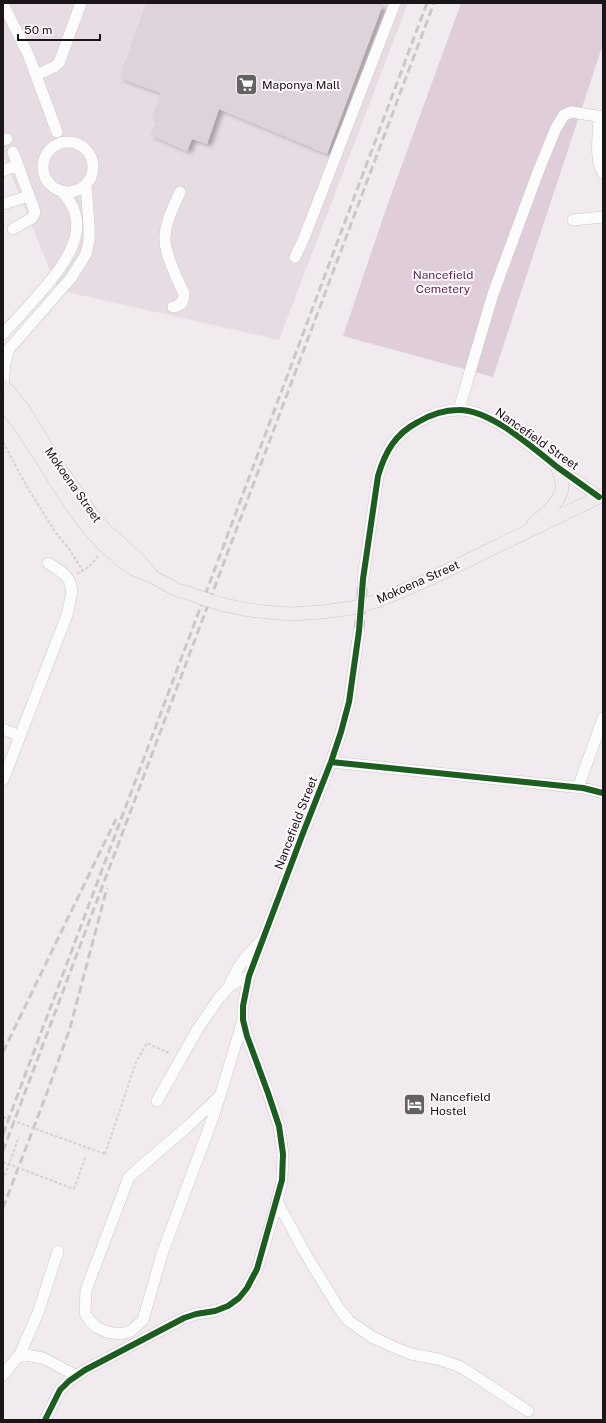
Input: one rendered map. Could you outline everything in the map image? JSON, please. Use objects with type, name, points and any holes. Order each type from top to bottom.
[{"type":"main road","name":"Mokoena Street","points":[[3,385],[23,409],[53,458],[93,516],[135,564]]},
{"type":"main road","name":"Mokoena Street","points":[[3,404],[23,428],[53,478],[81,518],[99,540],[153,577],[179,590],[230,607],[260,612],[292,614],[322,612],[352,608],[377,601],[419,584],[601,496]]},
{"type":"main road","points":[[523,533],[549,510],[559,497],[562,487],[557,466]]},
{"type":"street","points":[[36,75],[54,68],[59,63],[81,3]]},
{"type":"street","points":[[295,257],[304,238],[395,3]]},
{"type":"street","points":[[3,4],[28,54],[61,144]]},
{"type":"street","points":[[459,410],[493,294],[538,172],[556,128],[564,115],[572,112],[601,117],[598,156],[600,168],[603,172]]},
{"type":"street","points":[[3,334],[55,276],[70,254],[76,233],[76,216],[70,202],[60,190],[47,180],[43,165],[45,157],[50,150],[61,144],[72,143],[79,145],[90,155],[93,170],[90,178],[86,184],[74,191],[60,190]]},
{"type":"street","points":[[13,152],[35,212],[32,218],[13,228]]},
{"type":"street","points":[[3,171],[17,165]]},
{"type":"street","points":[[3,356],[67,283],[86,254],[90,226],[86,184]]},
{"type":"street","points":[[173,307],[180,305],[184,299],[184,294],[166,248],[164,238],[169,219],[180,192]]},
{"type":"street","points":[[3,204],[29,196]]},
{"type":"street","points":[[573,220],[603,217]]},
{"type":"street","points":[[3,385],[5,363],[7,354],[12,344]]},
{"type":"street","name":"Nancefield Street","points":[[363,579],[378,476],[388,449],[397,437],[411,425],[442,412],[459,410],[474,412],[490,418],[601,496]]},
{"type":"street","points":[[3,780],[67,615],[71,597],[72,590],[67,576],[48,563]]},
{"type":"street","name":"Nancefield Street","points":[[243,1020],[243,1006],[249,976],[331,762],[349,702],[359,631]]},
{"type":"street","points":[[578,788],[601,732],[603,718]]},
{"type":"street","points":[[3,728],[20,736]]},
{"type":"street","points":[[331,762],[578,788],[603,793]]},
{"type":"street","points":[[229,987],[242,961],[264,938]]},
{"type":"street","points":[[157,1101],[197,1030],[219,998],[229,987],[249,976]]},
{"type":"street","points":[[220,1096],[129,1177],[86,1290],[86,1313],[89,1320],[96,1327],[107,1332],[121,1334],[131,1331],[143,1320],[162,1254],[212,1120],[220,1096],[243,1020]]},
{"type":"street","points":[[45,1420],[60,1390],[85,1370],[184,1318],[196,1314],[215,1311],[228,1306],[239,1298],[247,1288],[257,1269],[282,1180],[283,1154],[279,1126],[247,1036],[243,1020]]},
{"type":"street","points":[[277,1201],[305,1253],[338,1307],[349,1321],[372,1337],[410,1354],[438,1359],[461,1367],[528,1411]]},
{"type":"street","points":[[3,1375],[20,1354],[38,1313],[58,1251]]},
{"type":"street","points":[[20,1354],[43,1358],[77,1376]]},
{"type":"path","points":[[3,442],[27,487],[82,571],[89,567],[101,552]]},
{"type":"path","points":[[3,1116],[105,1154],[136,1062],[148,1043],[181,1059]]},
{"type":"path","points":[[3,1180],[19,1137]]},
{"type":"path","points":[[3,1162],[74,1189],[85,1158]]},
{"type":"shaded area","name":"Maponya Mall","points":[[3,3],[408,3],[279,340],[58,290],[3,155]]},
{"type":"green space","name":"Nancefield Cemetery","points":[[461,3],[603,3],[603,44],[493,377],[343,336],[387,206]]},
{"type":"building","name":"Maponya Mall","points":[[146,3],[373,3],[382,7],[327,154],[219,109],[207,144],[192,139],[187,151],[150,135],[157,120],[151,119],[161,93],[119,78]]},
{"type":"tunnel","points":[[359,631],[363,579]]},
{"type":"railway","points":[[3,1134],[427,3]]},
{"type":"railway","points":[[3,1151],[434,3]]},
{"type":"railway","points":[[3,1052],[116,819]]},
{"type":"railway","points":[[3,1208],[70,1028],[107,888]]},
{"type":"cycle path","points":[[45,1420],[60,1390],[69,1381],[85,1370],[184,1318],[196,1314],[215,1311],[228,1306],[239,1298],[247,1288],[257,1269],[282,1180],[283,1154],[279,1126],[247,1036],[243,1020],[243,1006],[249,976],[331,762],[349,702],[359,631],[363,579],[378,476],[384,459],[392,444],[403,432],[423,419],[448,411],[470,411],[484,416],[524,440],[557,467],[599,497]]},
{"type":"cycle path","points":[[331,762],[583,788],[603,793]]},
{"type":"place","name":"Maponya Mall","points":[[246,85]]},
{"type":"place","name":"Nancefield Hostel","points":[[414,1104]]}]
